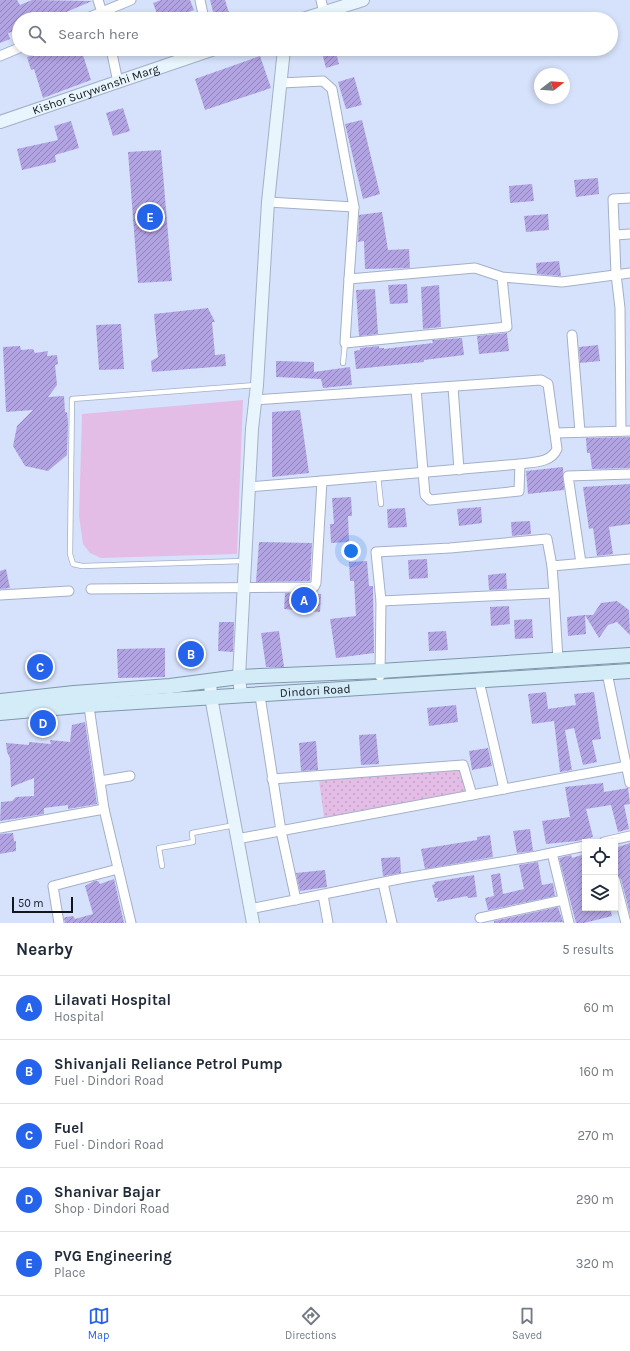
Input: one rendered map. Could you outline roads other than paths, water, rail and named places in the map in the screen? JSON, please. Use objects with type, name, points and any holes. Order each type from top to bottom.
[{"type":"main road","name":"Dindori Road","points":[[0,713],[170,686],[239,677],[380,671],[630,655]]},
{"type":"main road","name":"Dindori Road","points":[[0,701],[211,697],[241,695],[260,696],[630,671]]},
{"type":"street","points":[[98,0],[102,12]]},
{"type":"street","points":[[109,12],[131,0]]},
{"type":"street","points":[[200,0],[203,12]]},
{"type":"street","points":[[321,0],[324,12]]},
{"type":"street","points":[[327,12],[363,0]]},
{"type":"street","points":[[0,56],[12,51]]},
{"type":"street","points":[[112,56],[118,82]]},
{"type":"street","name":"Kishor Surywanshi Marg","points":[[0,122],[191,56]]},
{"type":"street","points":[[241,695],[239,677],[248,487],[254,400],[257,385],[268,202],[283,56]]},
{"type":"street","points":[[280,83],[323,81],[332,89],[354,207],[345,343],[506,327],[502,277]]},
{"type":"street","points":[[555,433],[626,431],[620,308],[616,274],[613,199],[630,198]]},
{"type":"street","points":[[268,202],[354,207]]},
{"type":"street","points":[[615,236],[630,234]]},
{"type":"street","points":[[349,279],[475,268],[502,277],[562,282],[630,273]]},
{"type":"street","points":[[620,308],[630,308]]},
{"type":"street","points":[[572,335],[580,432]]},
{"type":"street","points":[[248,487],[520,464],[548,459],[554,456],[557,449],[548,384],[545,382],[254,400]]},
{"type":"street","points":[[453,387],[459,470]]},
{"type":"street","points":[[416,389],[425,495],[430,500],[516,492],[521,488],[520,464]]},
{"type":"street","points":[[581,563],[568,476],[630,474]]},
{"type":"street","points":[[92,589],[314,587],[316,583],[322,481]]},
{"type":"street","points":[[380,688],[381,601],[376,552],[450,548],[547,539],[552,566],[558,660]]},
{"type":"street","points":[[552,566],[630,559]]},
{"type":"street","points":[[0,595],[69,591]]},
{"type":"street","points":[[381,601],[554,593]]},
{"type":"street","points":[[607,673],[630,783]]},
{"type":"street","points":[[210,680],[211,697],[252,923]]},
{"type":"street","points":[[479,681],[504,789]]},
{"type":"street","points":[[260,696],[281,831],[296,900]]},
{"type":"street","points":[[88,699],[104,809],[131,923]]},
{"type":"street","points":[[272,779],[464,765],[472,795]]},
{"type":"street","points":[[237,839],[627,766]]},
{"type":"street","points":[[100,782],[130,776]]},
{"type":"street","points":[[0,828],[104,809]]},
{"type":"street","points":[[618,839],[630,836]]},
{"type":"street","points":[[250,909],[582,847]]},
{"type":"street","points":[[552,853],[569,923]]},
{"type":"street","points":[[59,923],[53,886],[118,869]]},
{"type":"street","points":[[383,883],[392,923]]},
{"type":"street","points":[[618,892],[626,923]]},
{"type":"street","points":[[323,895],[328,923]]},
{"type":"street","points":[[480,918],[563,900]]},
{"type":"lane","points":[[343,363],[345,343]]},
{"type":"lane","points":[[245,561],[82,566],[73,564],[70,554],[72,398],[257,385]]},
{"type":"lane","points":[[378,476],[381,504]]},
{"type":"lane","points":[[162,866],[158,848],[193,842],[192,833],[235,825]]},
{"type":"place","name":"PVG Engineering","points":[[150,217]]},
{"type":"place","name":"Lilavati Hospital","points":[[304,600]]},
{"type":"place","name":"Shivanjali Reliance Petrol Pump","points":[[191,654]]},
{"type":"place","name":"Fuel","points":[[40,667]]},
{"type":"place","name":"Shanivar Bajar","points":[[43,723]]}]
